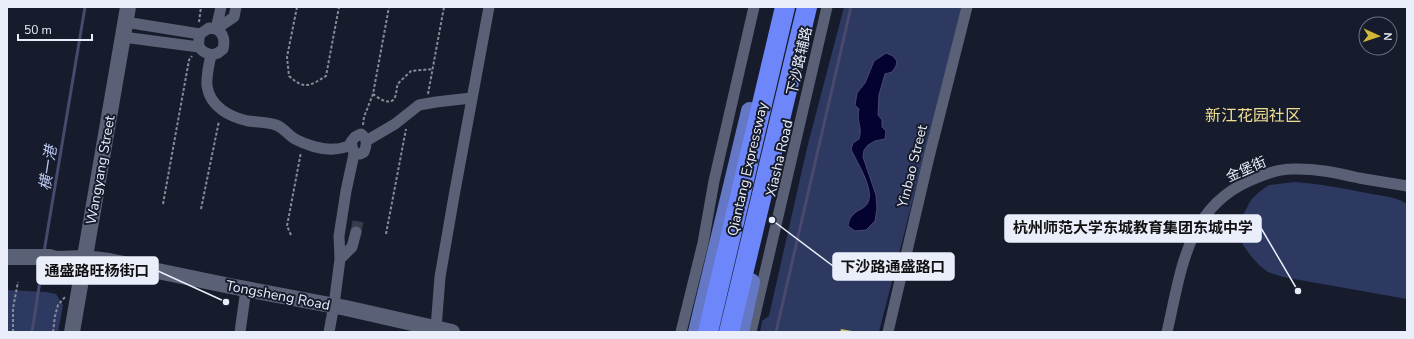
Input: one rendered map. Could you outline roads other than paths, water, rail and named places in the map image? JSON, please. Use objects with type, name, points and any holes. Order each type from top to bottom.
[{"type":"highway","name":"Qiantang Expressway","points":[[708,332],[786,7]]},
{"type":"highway","name":"Qiantang Expressway","points":[[729,332],[807,7]]},
{"type":"highway","points":[[701,332],[718,290]]},
{"type":"main road","points":[[696,332],[776,7]]},
{"type":"main road","name":"Xiasha Road","points":[[740,332],[814,7]]},
{"type":"street","points":[[216,29],[221,7]]},
{"type":"street","points":[[216,29],[234,17],[236,7]]},
{"type":"street","points":[[436,328],[440,277],[488,7]]},
{"type":"street","points":[[681,332],[703,243],[714,182],[754,7]]},
{"type":"street","name":"下沙路辅路","points":[[750,332],[827,7]]},
{"type":"street","name":"Yinbao Street","points":[[888,332],[967,7]]},
{"type":"street","points":[[125,22],[200,34]]},
{"type":"street","points":[[125,22],[199,47]]},
{"type":"street","name":"Wangyang Street","points":[[72,332],[125,22]]},
{"type":"street","points":[[209,28],[216,29],[222,34],[224,45],[223,49],[218,53],[211,55],[201,51],[198,41],[200,34],[209,28]]},
{"type":"street","points":[[211,55],[207,86],[214,101],[221,110],[248,120],[275,124],[303,143],[335,150],[353,149],[360,154],[364,152],[367,144],[364,138],[383,132],[419,105],[471,98]]},
{"type":"street","points":[[329,332],[340,259],[339,236],[353,149]]},
{"type":"street","name":"金堡街","points":[[1166,332],[1186,251],[1198,225],[1212,207],[1235,187],[1264,174],[1291,168],[1320,170],[1407,186]]},
{"type":"street","points":[[340,259],[352,247],[356,232]]},
{"type":"street","name":"Tongsheng Road","points":[[7,256],[50,257],[56,259],[85,258],[109,261],[334,305],[452,332]]},
{"type":"street","points":[[240,332],[246,289]]},
{"type":"waterway","name":"横一港","points":[[44,252],[85,7]]},
{"type":"waterway","points":[[776,332],[851,7]]},
{"type":"waterway","name":"横一港","points":[[32,332],[43,261]]},
{"type":"tunnel","points":[[356,232],[359,216]]},
{"type":"place","name":"下沙路通盛路口","points":[[772,220]]},
{"type":"place","name":"杭州师范大学东城教育集团东城中学","points":[[1298,291]]},
{"type":"place","name":"通盛路旺杨街口","points":[[226,302]]},
{"type":"district","name":"新江花园社区","points":[[1253,115]]}]
